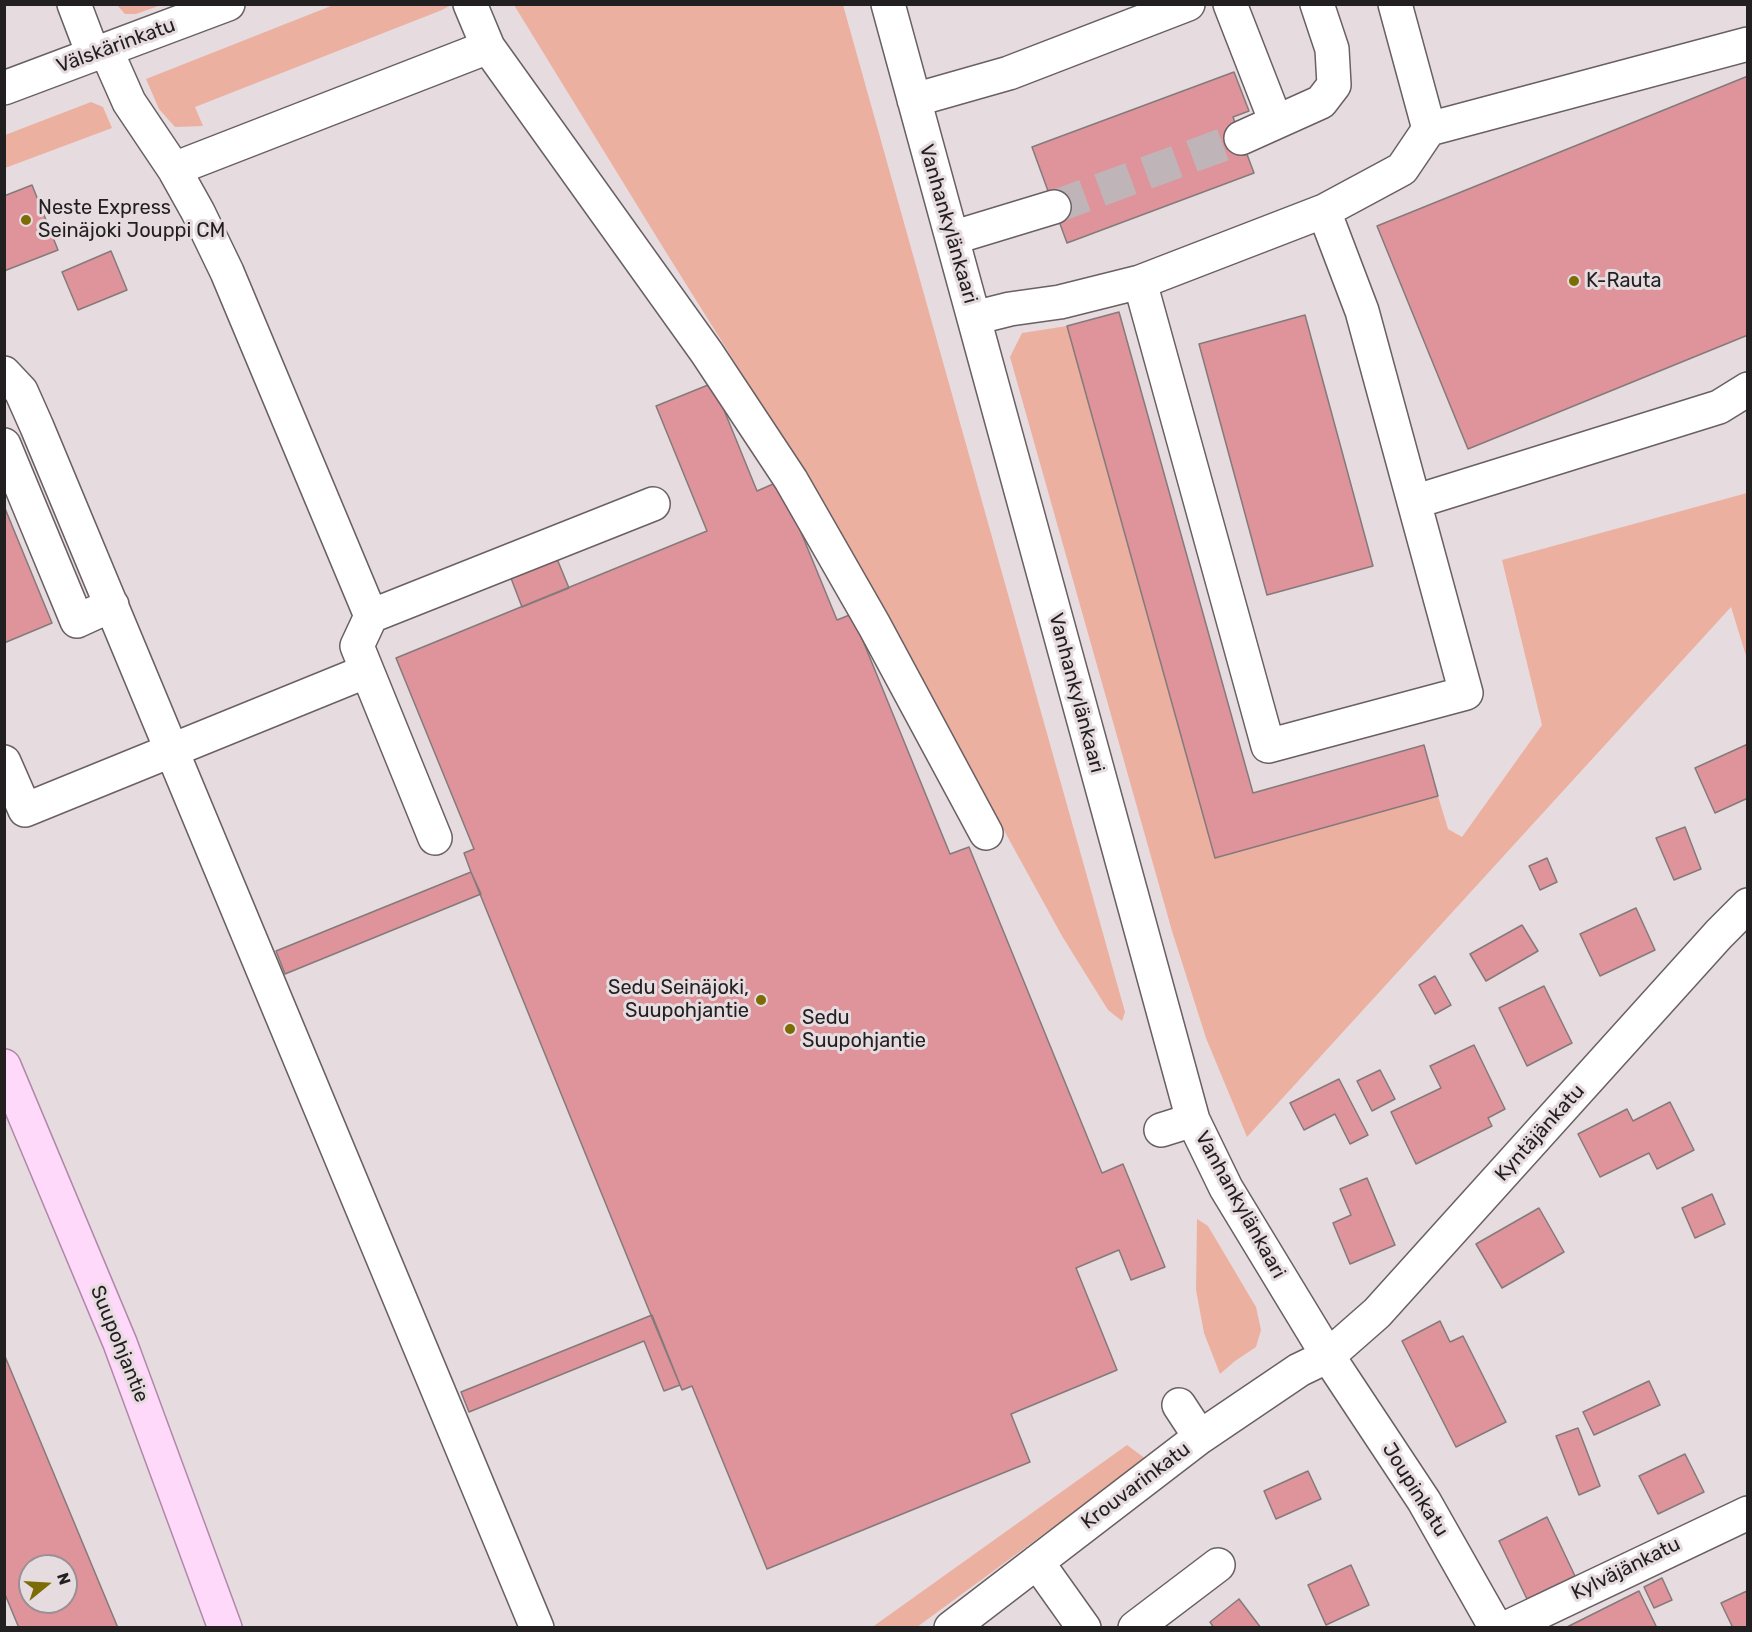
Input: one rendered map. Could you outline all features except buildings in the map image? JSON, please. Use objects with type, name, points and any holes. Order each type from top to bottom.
[{"type":"main road","name":"Suupohjantie","points":[[4,1066],[120,1343],[225,1627]]},
{"type":"street","points":[[74,4],[129,102],[174,170],[198,212],[227,272],[371,616]]},
{"type":"street","name":"Välskärinkatu","points":[[4,88],[228,4]]},
{"type":"street","points":[[470,4],[488,47],[707,353],[791,480],[874,625],[986,833]]},
{"type":"street","name":"Vanhankylänkaari","points":[[888,4],[1193,1120],[1226,1188],[1328,1356]]},
{"type":"street","points":[[914,100],[1009,73],[1188,4]]},
{"type":"street","points":[[1230,4],[1276,122]]},
{"type":"street","points":[[1240,138],[1321,102],[1334,85],[1332,49],[1317,4]]},
{"type":"street","points":[[1395,4],[1428,129]]},
{"type":"street","points":[[974,318],[1010,309],[1060,302],[1140,282],[1324,211],[1402,169],[1428,129],[1748,44]]},
{"type":"street","points":[[174,170],[488,47]]},
{"type":"street","points":[[952,238],[1054,207]]},
{"type":"street","points":[[1140,282],[1268,746],[1466,693],[1362,311],[1324,211]]},
{"type":"street","points":[[4,373],[21,391],[37,427],[537,1628]]},
{"type":"street","points":[[1414,502],[1719,407],[1748,389]]},
{"type":"street","points":[[37,427],[4,445],[76,621],[112,605]]},
{"type":"street","points":[[435,838],[357,646],[371,616],[653,504]]},
{"type":"street","points":[[4,762],[25,810],[367,671]]},
{"type":"street","name":"Kyntäjänkatu","points":[[1328,1356],[1377,1313],[1719,934],[1748,905]]},
{"type":"street","points":[[1161,1130],[1193,1120]]},
{"type":"street","name":"Krouvarinkatu","points":[[951,1628],[1200,1437],[1299,1370],[1328,1356]]},
{"type":"street","name":"Joupinkatu","points":[[1328,1356],[1424,1501],[1496,1628]]},
{"type":"street","points":[[1179,1405],[1200,1437]]},
{"type":"street","name":"Kylväjänkatu","points":[[1506,1628],[1748,1513]]},
{"type":"street","points":[[1037,1562],[1084,1628]]},
{"type":"street","points":[[1135,1628],[1218,1565]]},
{"type":"shaded area","points":[[336,4],[451,5],[195,107],[203,126],[175,127],[159,109],[146,79]]},
{"type":"shaded area","points":[[117,5],[161,5],[136,14],[125,14]]},
{"type":"shaded area","points":[[514,5],[843,5],[1125,1012],[1122,1021],[1108,1010],[1062,936],[833,519]]},
{"type":"shaded area","points":[[91,102],[103,107],[112,128],[5,168],[5,135]]},
{"type":"shaded area","points":[[1067,326],[1215,858],[1438,796],[1448,829],[1462,837],[1542,725],[1502,560],[1747,493],[1747,659],[1731,607],[1247,1137],[1206,1038],[1172,931],[1010,357],[1022,333]]},
{"type":"shaded area","points":[[1197,1219],[1208,1226],[1256,1307],[1261,1330],[1256,1347],[1220,1374],[1204,1333],[1196,1290]]},
{"type":"shaded area","points":[[1127,1445],[1146,1459],[917,1627],[871,1628]]},
{"type":"tunnel","points":[[1054,207],[1241,138]]},
{"type":"place","name":"Neste Express Seinäjoki Jouppi CM","points":[[26,220]]},
{"type":"place","name":"K-Rauta","points":[[1574,281]]},
{"type":"place","name":"Sedu Seinäjoki, Suupohjantie","points":[[761,1000]]},
{"type":"place","name":"Sedu Suupohjantie","points":[[790,1029]]}]
